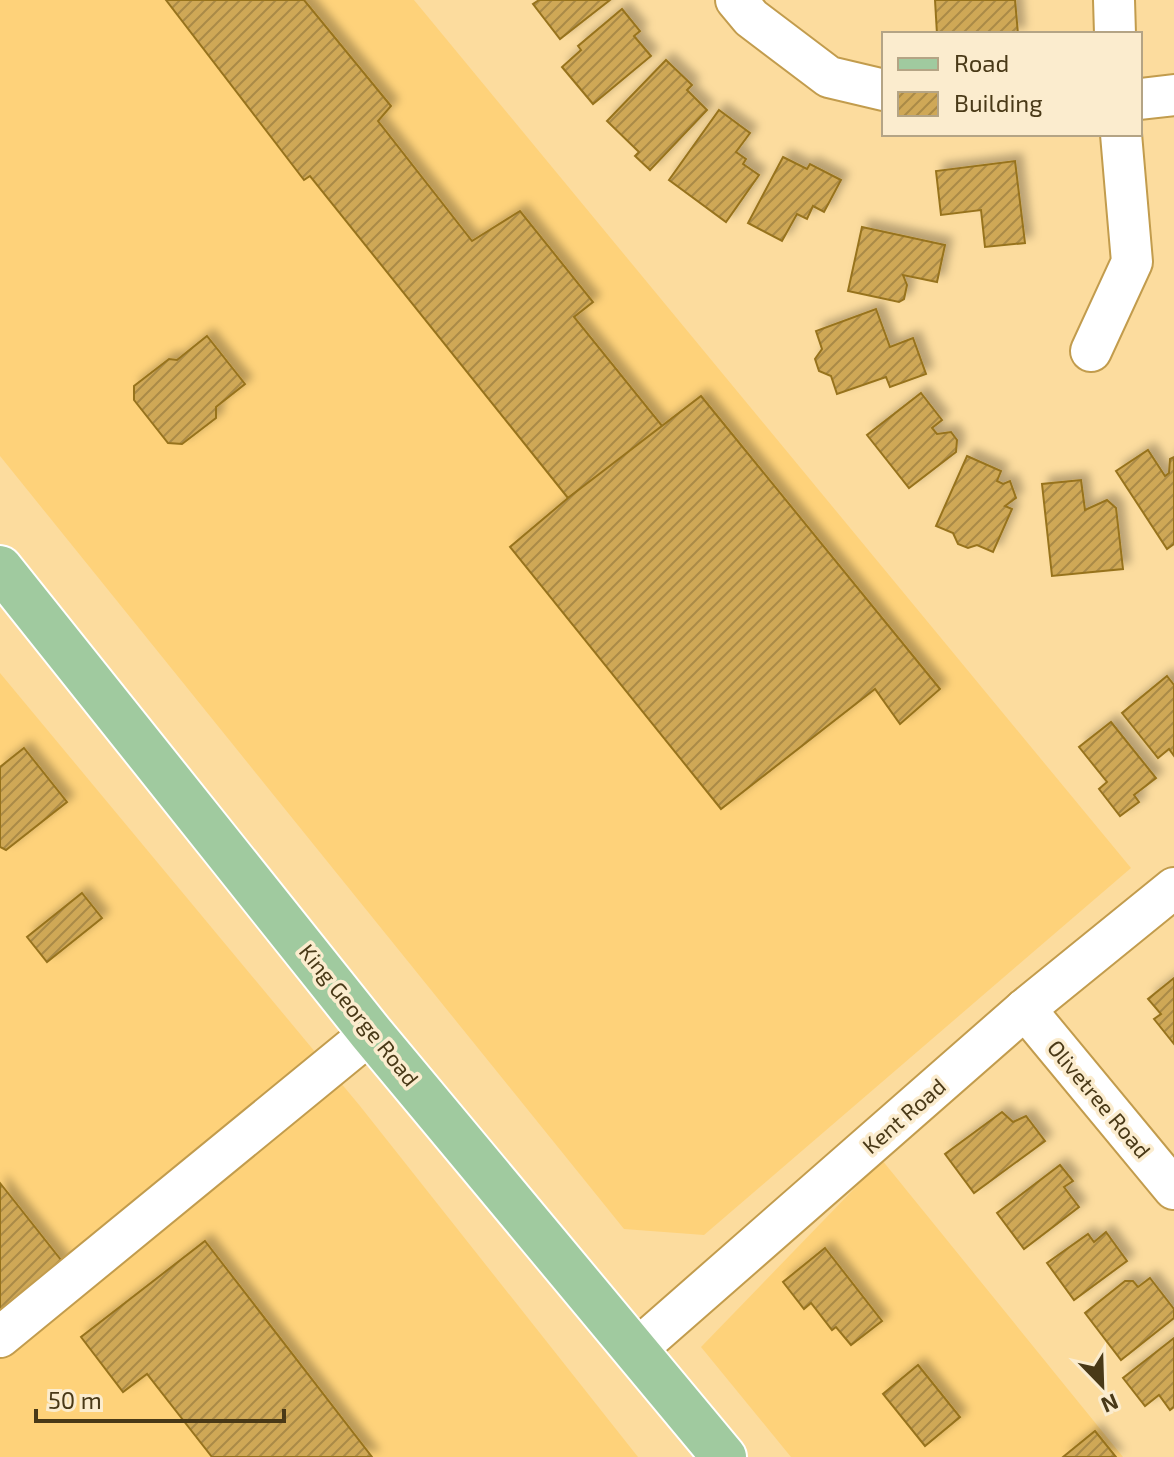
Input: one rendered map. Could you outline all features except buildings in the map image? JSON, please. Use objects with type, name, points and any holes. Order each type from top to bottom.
[{"type":"main road","name":"King George Road","points":[[0,568],[371,1033],[724,1457]]},
{"type":"street","points":[[736,0],[751,18],[829,77],[882,90]]},
{"type":"street","points":[[1114,0],[1115,32]]},
{"type":"street","points":[[1142,99],[1174,95]]},
{"type":"street","points":[[1091,351],[1132,262],[1121,136]]},
{"type":"street","name":"Kent Road","points":[[637,1349],[1025,1009],[1174,888]]},
{"type":"street","name":"Olivetree Road","points":[[1025,1009],[1174,1189]]},
{"type":"street","points":[[0,1337],[371,1033]]},
{"type":"shaded area","points":[[0,0],[414,0],[1131,868],[704,1235],[624,1229],[0,456]]},
{"type":"shaded area","points":[[0,673],[360,1106],[638,1457],[0,1457]]},
{"type":"shaded area","points":[[882,1160],[1123,1457],[791,1457],[701,1347]]}]
